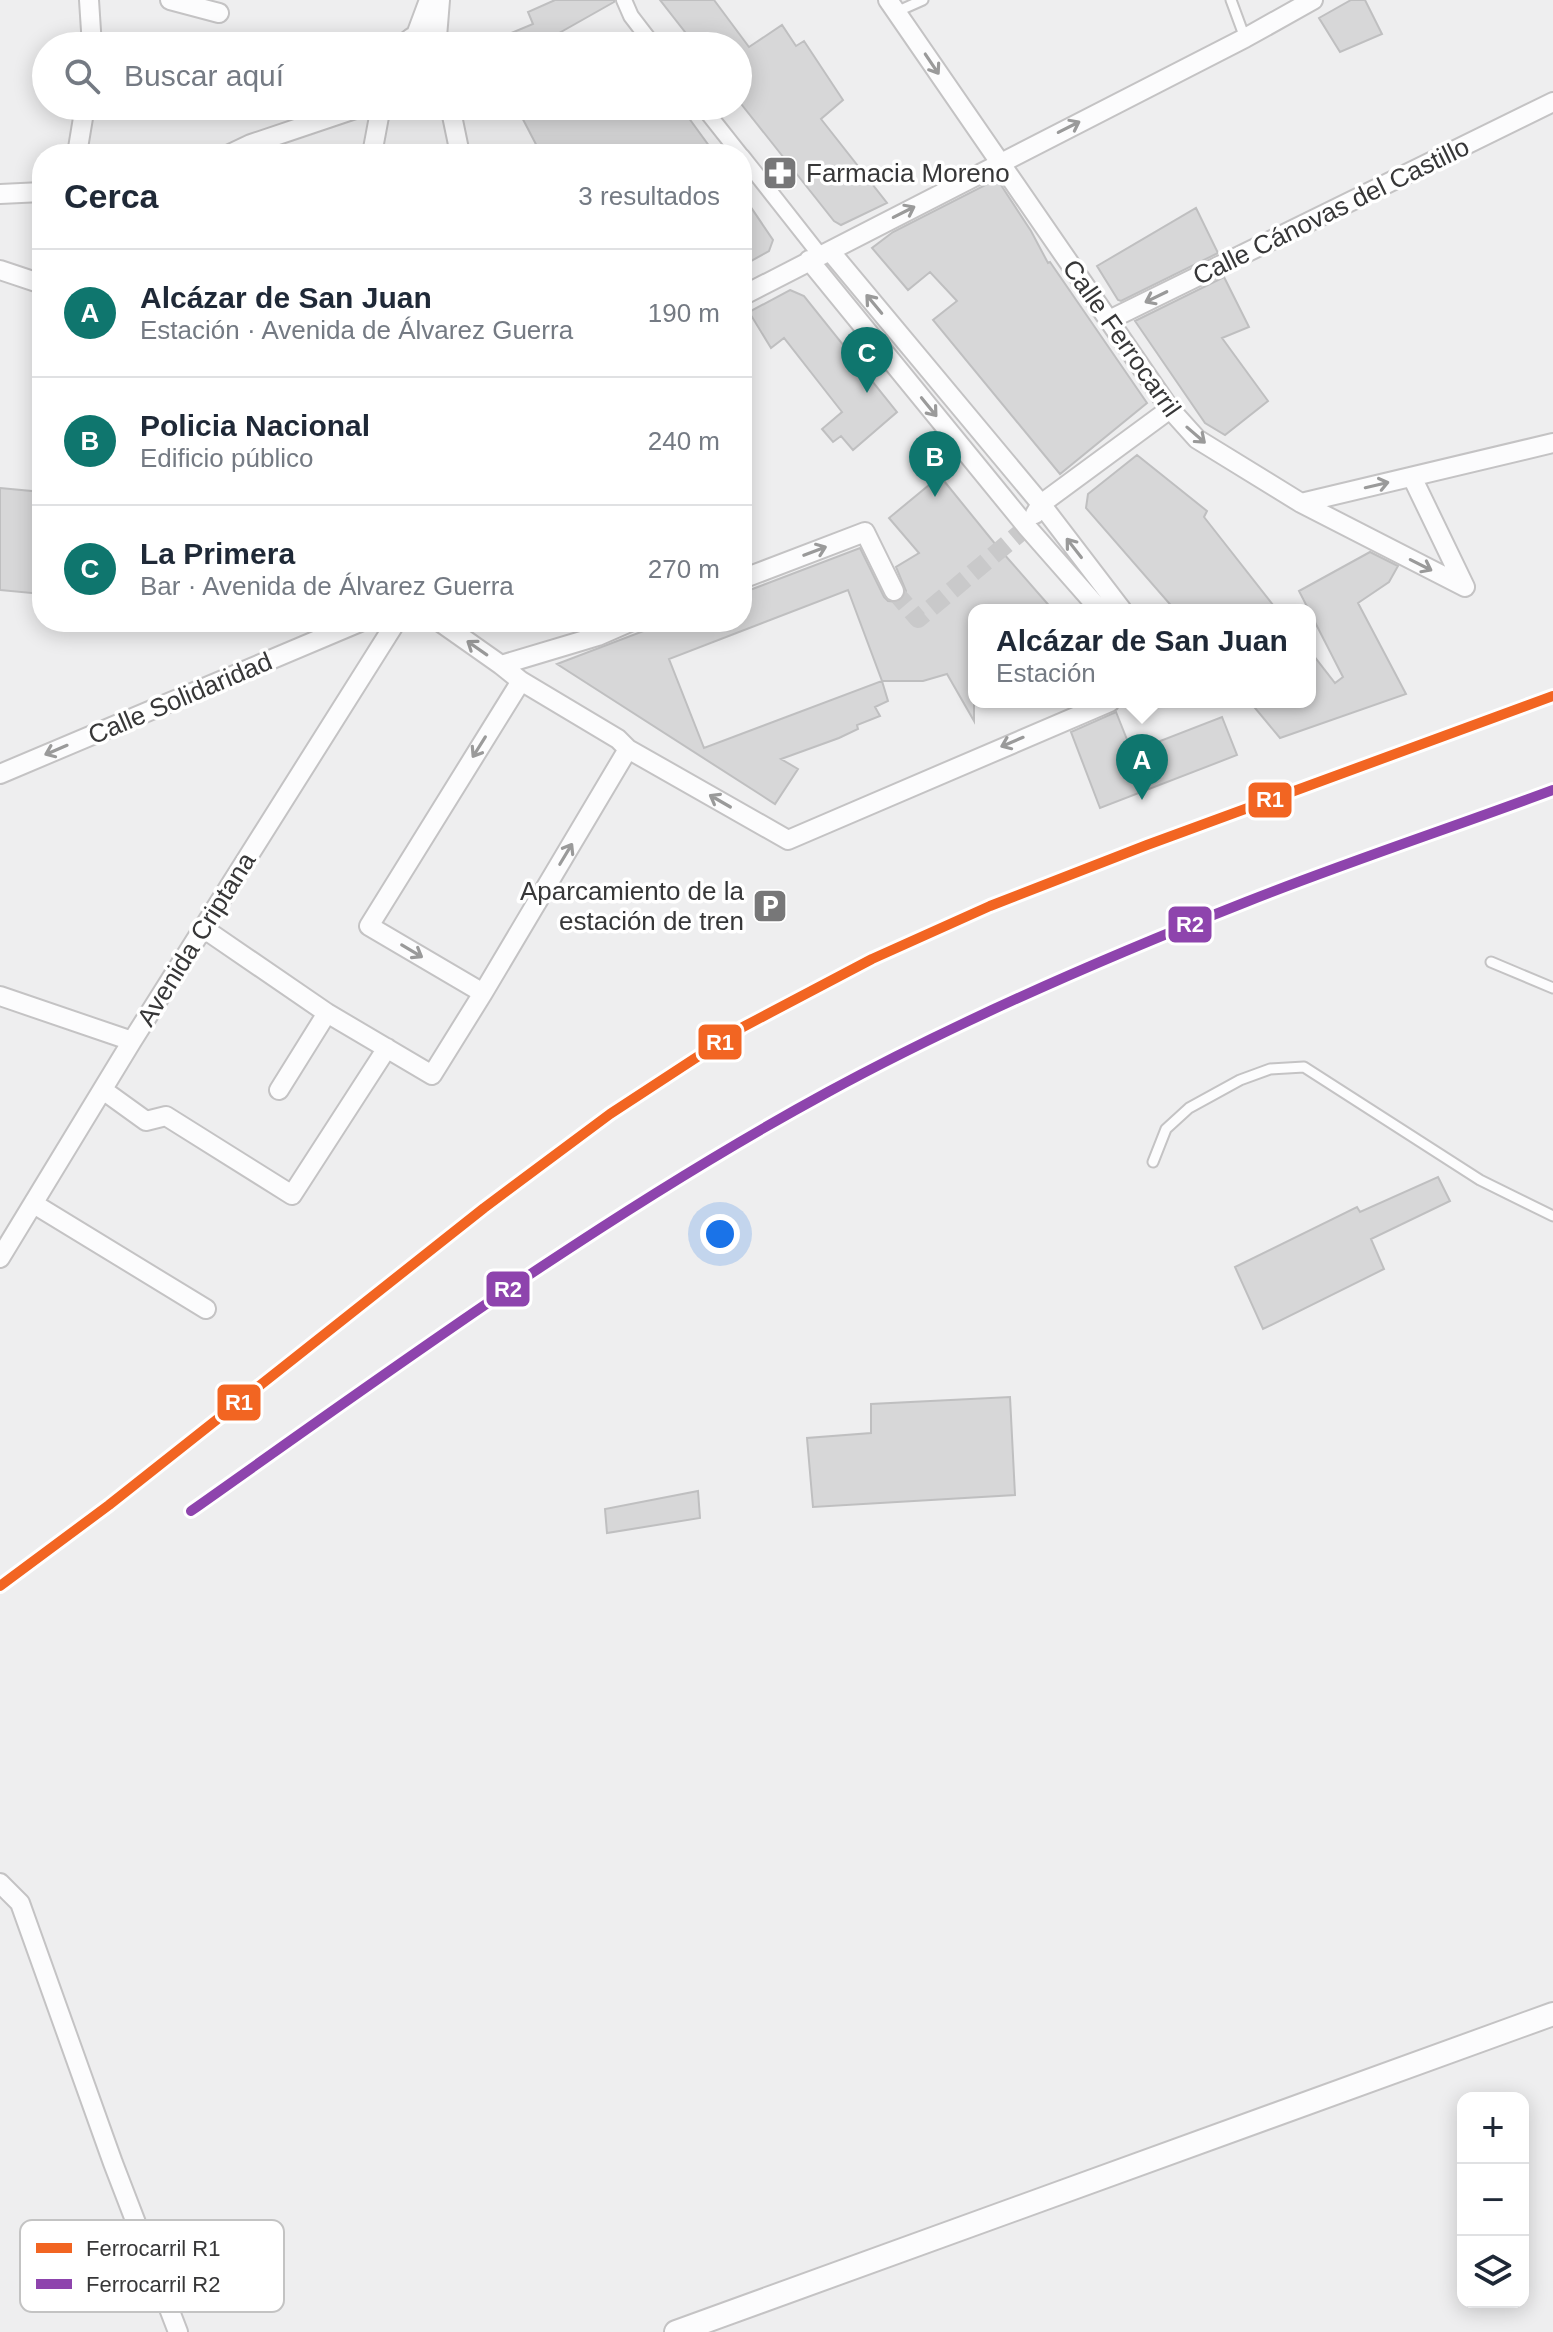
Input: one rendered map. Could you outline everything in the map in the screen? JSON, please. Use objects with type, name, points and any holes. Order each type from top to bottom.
[{"type":"street","points":[[89,0],[91,32]]},
{"type":"street","points":[[170,0],[219,13]]},
{"type":"street","points":[[414,32],[429,0]]},
{"type":"street","points":[[440,0],[441,32]]},
{"type":"street","points":[[624,0],[643,32]]},
{"type":"street","points":[[752,291],[1245,38],[1313,0]]},
{"type":"street","name":"Calle Ferrocarril","points":[[892,6],[1170,409],[1197,439],[1301,503],[1465,587],[1412,477]]},
{"type":"street","name":"Calle Cánovas del Castillo","points":[[1109,320],[1553,102]]},
{"type":"street","points":[[79,144],[83,120]]},
{"type":"street","points":[[251,144],[322,120]]},
{"type":"street","points":[[374,144],[378,120]]},
{"type":"street","points":[[453,120],[458,144]]},
{"type":"street","points":[[713,120],[732,144]]},
{"type":"street","points":[[752,169],[1027,527],[1095,604]]},
{"type":"street","points":[[0,194],[32,192]]},
{"type":"street","points":[[820,255],[1041,504],[1117,604]]},
{"type":"street","points":[[0,270],[32,281]]},
{"type":"street","points":[[1027,527],[1041,504],[1170,409]]},
{"type":"street","points":[[1301,503],[1553,443]]},
{"type":"street","points":[[752,575],[865,532],[894,591]]},
{"type":"street","name":"Calle Solidaridad","points":[[0,774],[336,632]]},
{"type":"street","name":"Avenida Criptana","points":[[0,1258],[132,1041],[390,632]]},
{"type":"street","points":[[454,632],[521,681],[618,739],[628,749],[788,840],[1096,708]]},
{"type":"street","points":[[501,665],[607,632]]},
{"type":"street","points":[[483,993],[369,926],[521,681]]},
{"type":"street","points":[[203,928],[327,1013],[432,1075],[628,749]]},
{"type":"street","points":[[0,996],[132,1041]]},
{"type":"street","points":[[279,1090],[327,1013]]},
{"type":"street","points":[[103,1090],[146,1121],[166,1116],[292,1195],[387,1048]]},
{"type":"street","points":[[34,1204],[206,1309]]},
{"type":"street","points":[[0,1883],[20,1903],[135,2220]]},
{"type":"street","points":[[676,2332],[1553,2014]]},
{"type":"street","points":[[170,2312],[178,2332]]},
{"type":"lane","points":[[892,6],[923,0]]},
{"type":"lane","points":[[1231,0],[1245,38]]},
{"type":"lane","points":[[1491,962],[1553,988]]},
{"type":"lane","points":[[1153,1162],[1166,1129],[1189,1108],[1240,1080],[1270,1069],[1304,1067],[1480,1180],[1553,1216]]},
{"type":"building","points":[[555,0],[614,0],[561,32],[514,32],[533,24],[528,12]]},
{"type":"building","points":[[660,0],[714,0],[738,32],[685,32]]},
{"type":"building","points":[[1351,0],[1365,0],[1382,34],[1340,52],[1319,18]]},
{"type":"building","points":[[782,25],[796,46],[804,41],[843,100],[821,119],[887,203],[841,225],[834,221],[752,118],[752,45]]},
{"type":"building","points":[[523,120],[690,120],[708,144],[536,144]]},
{"type":"building","points":[[997,179],[1048,263],[1147,403],[1060,474],[933,320],[957,301],[930,272],[908,290],[872,248],[893,232]]},
{"type":"building","points":[[1196,208],[1218,253],[1118,300],[1097,266]]},
{"type":"building","points":[[752,209],[773,240],[769,251],[752,260]]},
{"type":"building","points":[[1224,277],[1249,327],[1222,338],[1268,401],[1225,435],[1205,423],[1135,321]]},
{"type":"building","points":[[790,290],[804,296],[897,412],[853,450],[841,436],[833,442],[822,429],[842,412],[784,338],[771,348],[752,317],[752,310]]},
{"type":"building","points":[[1137,455],[1207,511],[1204,517],[1272,604],[1170,604],[1086,508],[1088,494]]},
{"type":"building","points":[[940,476],[1048,604],[968,604],[968,708],[974,708],[974,721],[947,674],[923,681],[882,681],[848,590],[752,627],[752,589],[860,548],[884,597],[888,601],[899,602],[906,591],[896,567],[919,553],[889,518]]},
{"type":"building","points":[[0,488],[32,491],[32,593],[0,590]]},
{"type":"building","points":[[1370,552],[1398,566],[1389,582],[1358,603],[1406,694],[1280,738],[1255,708],[1316,708],[1316,659],[1335,683],[1343,677],[1316,624],[1316,604],[1306,604],[1299,591]]},
{"type":"building","points":[[641,632],[739,632],[669,659],[704,748],[882,681],[888,701],[875,707],[880,716],[857,725],[858,729],[781,759],[798,769],[775,804],[557,664]]},
{"type":"building","points":[[1116,712],[1132,752],[1222,717],[1237,755],[1100,808],[1071,732]]},
{"type":"building","points":[[1438,1177],[1450,1201],[1371,1239],[1384,1269],[1263,1329],[1235,1267],[1357,1207],[1360,1212]]},
{"type":"building","points":[[1010,1397],[1015,1495],[813,1507],[807,1438],[871,1433],[871,1404]]},
{"type":"building","points":[[698,1491],[700,1518],[607,1533],[605,1509]]},
{"type":"tunnel","points":[[894,591],[918,619],[1027,527]]},
{"type":"rail line","name":"R1","points":[[0,1586],[109,1505],[484,1208],[610,1114],[743,1027],[872,959],[990,906],[1553,696]]},
{"type":"rail line","name":"R2","points":[[191,1511],[424,1346],[663,1188],[879,1065],[1087,967],[1193,923],[1553,790]]},
{"type":"place","name":"Farmacia Moreno","points":[[780,173]]},
{"type":"place","name":"La Primera","points":[[867,393]]},
{"type":"place","name":"Policia Nacional","points":[[935,497]]},
{"type":"place","name":"Alcázar de San Juan","points":[[1142,800]]},
{"type":"place","name":"Aparcamiento de la estación de tren","points":[[770,906]]}]
